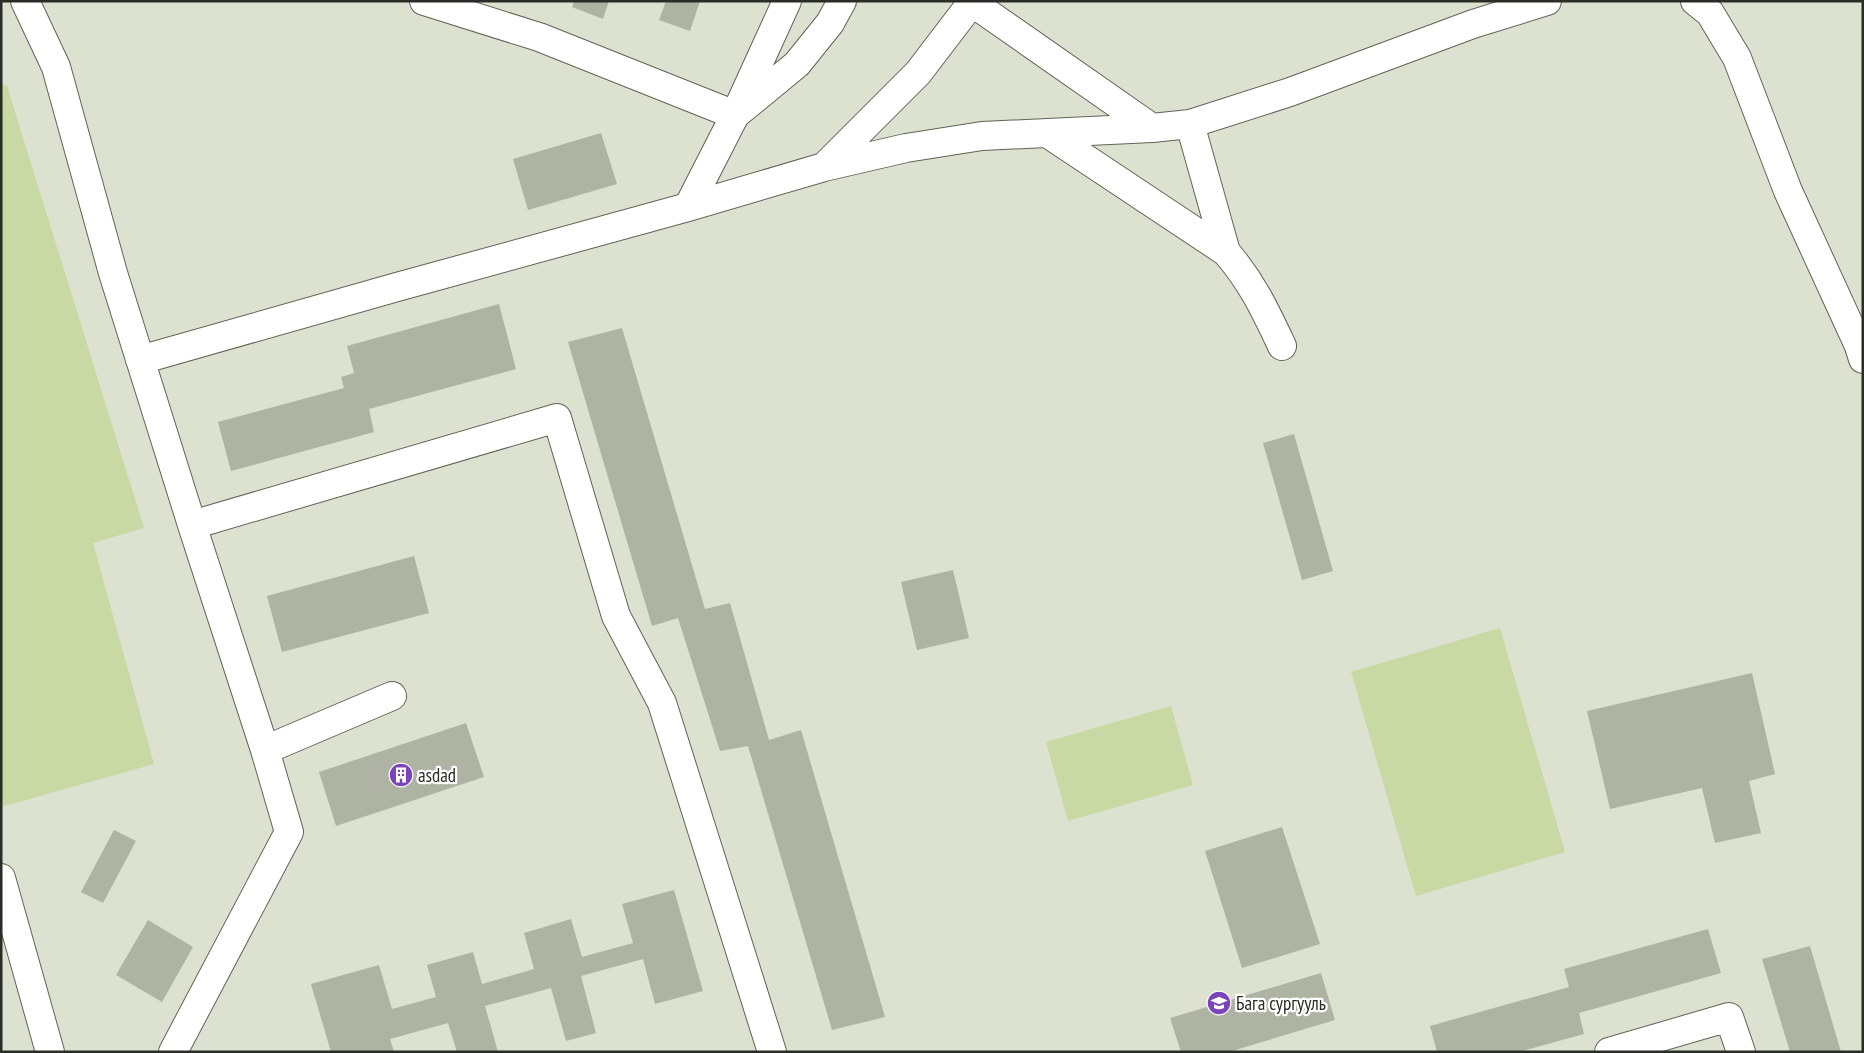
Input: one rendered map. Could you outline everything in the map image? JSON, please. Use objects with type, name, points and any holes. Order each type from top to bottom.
[{"type":"street","points":[[25,1],[56,67],[113,273],[265,750],[289,832],[173,1052]]},
{"type":"street","points":[[424,1],[539,37],[735,115]]},
{"type":"street","points":[[688,207],[735,115],[787,1]]},
{"type":"street","points":[[735,115],[797,64],[830,23],[842,1]]},
{"type":"street","points":[[140,360],[824,168],[906,148],[982,136],[1152,128],[1190,124],[1290,92],[1473,24],[1547,1]]},
{"type":"street","points":[[1695,1],[1710,13],[1737,58],[1788,191],[1863,358]]},
{"type":"street","points":[[824,168],[918,73],[972,2],[1152,128]]},
{"type":"street","points":[[1190,124],[1226,252]]},
{"type":"street","points":[[1047,133],[1226,252],[1244,273],[1258,296],[1282,346]]},
{"type":"street","points":[[192,525],[557,418],[616,616],[662,703],[772,1052]]},
{"type":"street","points":[[265,750],[392,696]]},
{"type":"street","points":[[1,878],[50,1052]]},
{"type":"street","points":[[1609,1052],[1729,1017],[1741,1052]]},
{"type":"green space","points":[[1,84],[7,86],[144,528],[93,543],[154,764],[1,807]]},
{"type":"green space","points":[[1500,628],[1565,852],[1416,896],[1351,672]]},
{"type":"green space","points":[[1171,706],[1193,785],[1068,821],[1046,742]]},
{"type":"building","points":[[574,1],[609,1],[603,19],[572,7]]},
{"type":"building","points":[[666,1],[700,1],[690,31],[659,20]]},
{"type":"building","points":[[601,133],[617,184],[528,210],[513,159]]},
{"type":"building","points":[[499,304],[516,369],[369,409],[374,432],[231,471],[218,422],[344,388],[341,377],[354,373],[347,346]]},
{"type":"building","points":[[622,328],[705,609],[730,603],[769,740],[801,730],[885,1017],[832,1030],[748,746],[720,751],[678,618],[652,626],[568,342]]},
{"type":"building","points":[[1294,434],[1333,571],[1302,580],[1263,443]]},
{"type":"building","points":[[414,556],[429,613],[282,652],[267,596]]},
{"type":"building","points":[[953,570],[969,638],[917,650],[901,582]]},
{"type":"building","points":[[1752,673],[1775,774],[1749,781],[1761,833],[1715,843],[1702,788],[1610,809],[1587,711]]},
{"type":"building","name":"asdad","points":[[466,723],[484,777],[336,826],[319,772]]},
{"type":"building","points":[[1282,827],[1320,944],[1242,968],[1205,851]]},
{"type":"building","points":[[114,830],[136,841],[103,903],[81,892]]},
{"type":"building","points":[[674,890],[703,991],[655,1004],[643,959],[581,976],[596,1033],[566,1041],[551,988],[485,1006],[498,1052],[457,1052],[448,1023],[390,1039],[394,1052],[331,1052],[311,984],[379,965],[392,1009],[436,997],[427,965],[473,952],[482,984],[534,969],[524,933],[571,919],[582,957],[633,943],[622,904]]},
{"type":"building","points":[[148,920],[193,947],[162,1002],[116,975]]},
{"type":"building","points":[[1708,929],[1721,973],[1579,1013],[1584,1034],[1519,1052],[1437,1052],[1430,1026],[1569,987],[1564,969]]},
{"type":"building","points":[[1810,946],[1841,1052],[1790,1052],[1762,959]]},
{"type":"building","points":[[1321,973],[1335,1020],[1229,1052],[1181,1052],[1170,1018]]},
{"type":"place","name":"asdad","points":[[401,775]]},
{"type":"place","name":"Бага сургууль","points":[[1219,1003]]}]
